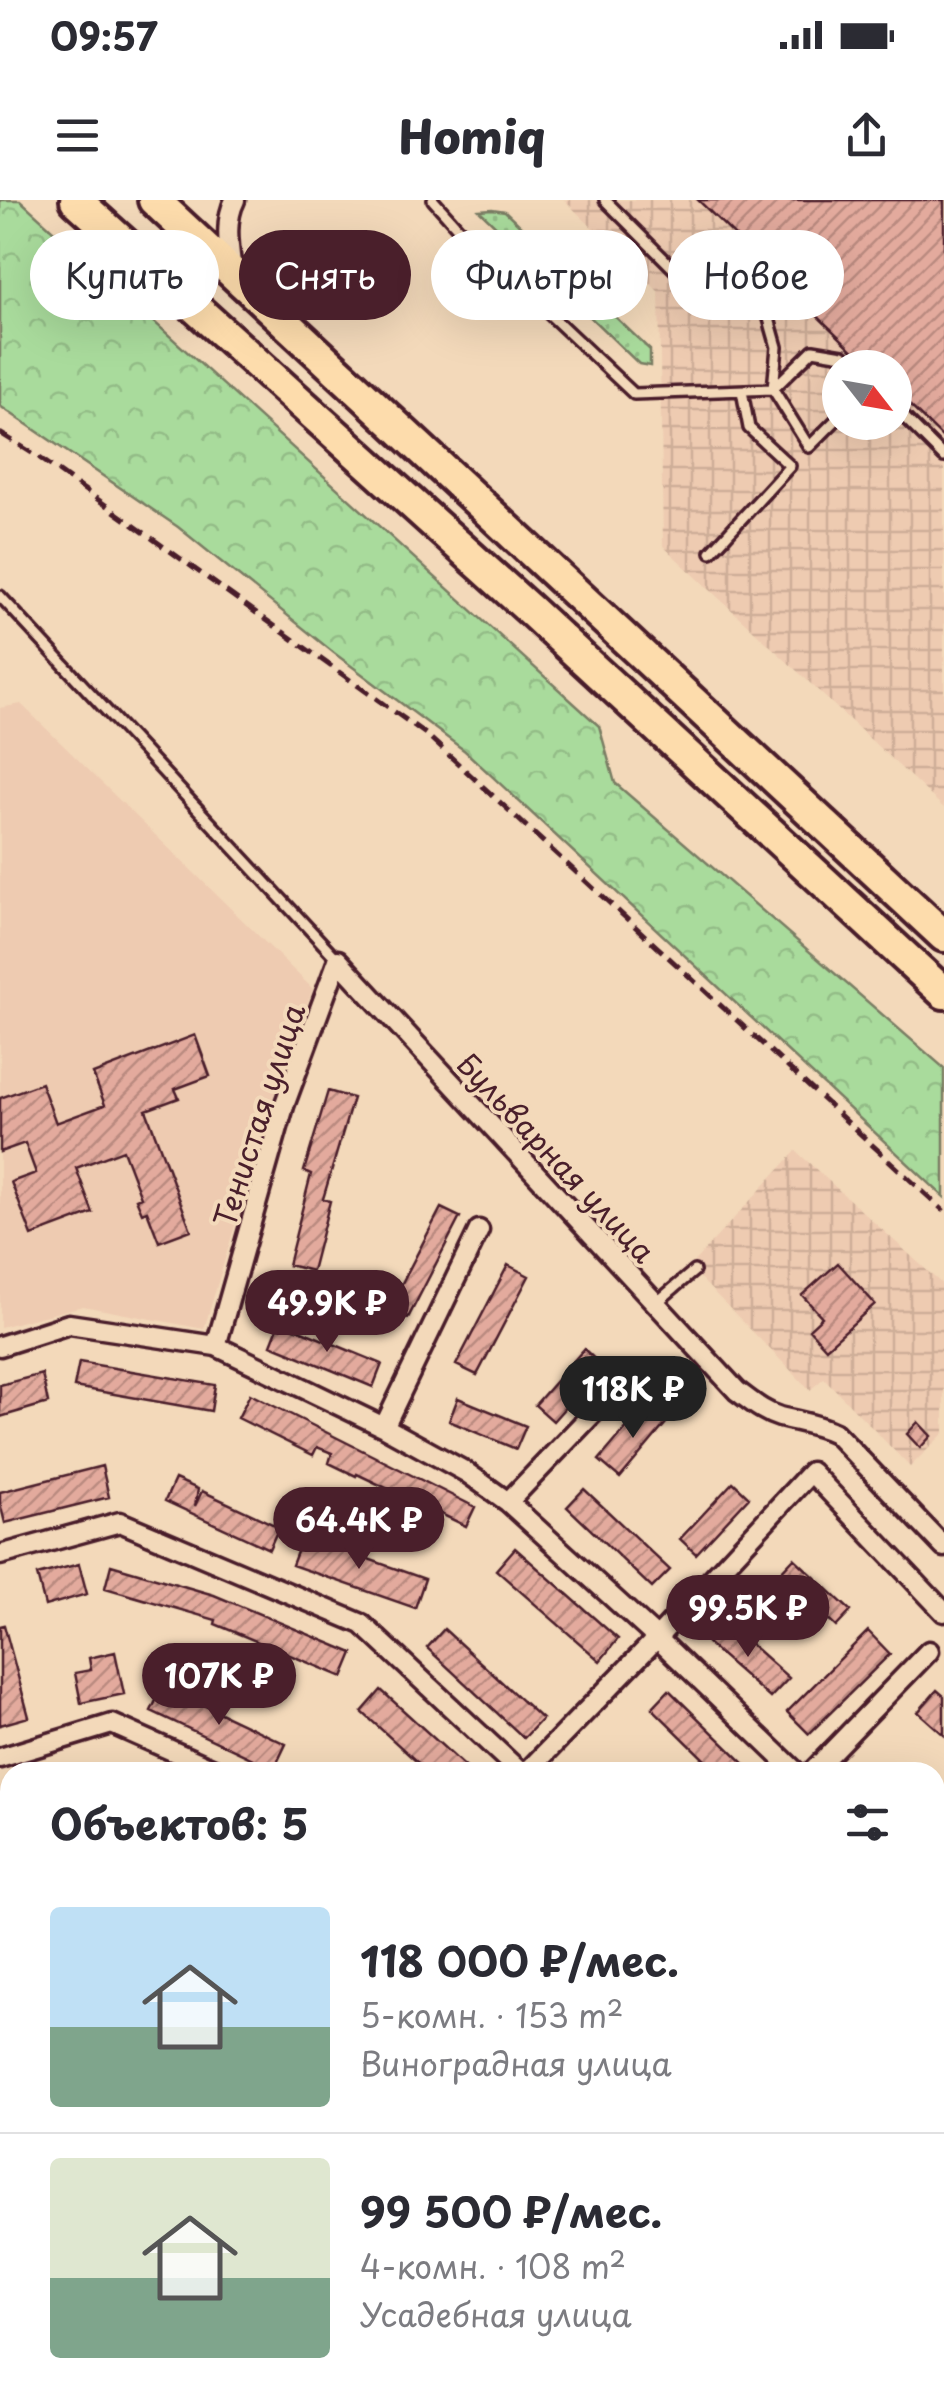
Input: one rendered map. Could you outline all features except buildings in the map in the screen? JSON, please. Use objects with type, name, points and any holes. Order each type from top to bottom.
[{"type":"highway","points":[[76,200],[530,610],[944,993]]},
{"type":"highway","points":[[154,200],[944,936]]},
{"type":"street","points":[[232,271],[228,226],[235,200]]},
{"type":"street","name":"Бульварная улица","points":[[338,960],[737,1391],[766,1412],[818,1424],[835,1433],[944,1548]]},
{"type":"street","name":"Тенистая улица","points":[[216,1346],[284,1106],[338,960]]},
{"type":"street","points":[[384,1427],[479,1230]]},
{"type":"street","points":[[0,1346],[69,1324],[216,1346],[384,1427],[466,1472],[508,1502],[786,1762]]},
{"type":"street","points":[[508,1502],[620,1385]]},
{"type":"street","points":[[534,1762],[657,1638],[811,1472],[944,1612]]},
{"type":"street","points":[[0,1554],[120,1522],[362,1624],[513,1762]]},
{"type":"street","points":[[822,1762],[929,1650]]},
{"type":"street","points":[[0,1758],[112,1724],[198,1762]]},
{"type":"lane","points":[[433,200],[634,394],[773,388],[813,350],[822,351]]},
{"type":"lane","points":[[604,200],[692,287],[745,301],[768,315],[778,347],[773,388],[809,446],[822,433]]},
{"type":"lane","points":[[711,552],[790,466],[749,428],[742,392]]},
{"type":"lane","points":[[912,425],[944,457]]},
{"type":"lane","points":[[0,596],[338,960]]},
{"type":"lane","points":[[655,1304],[694,1271]]},
{"type":"shaded area","points":[[564,200],[944,200],[944,808],[663,546],[659,292],[648,281],[648,230],[595,230]]},
{"type":"shaded area","points":[[21,704],[313,989],[287,1052],[204,1329],[83,1306],[0,1327],[0,708]]},
{"type":"shaded area","points":[[796,1151],[944,1286],[944,1433],[910,1467],[824,1378],[810,1390],[689,1267]]},
{"type":"green space","points":[[0,200],[20,200],[53,230],[30,230],[30,320],[152,320],[599,726],[615,783],[944,1068],[944,1197],[465,751],[334,653],[178,527],[0,406]]},
{"type":"green space","points":[[479,210],[505,211],[525,230],[500,230]]},
{"type":"green space","points":[[593,320],[619,320],[650,350],[650,366],[639,364]]},
{"type":"railway","points":[[0,433],[427,735],[944,1211]]}]
